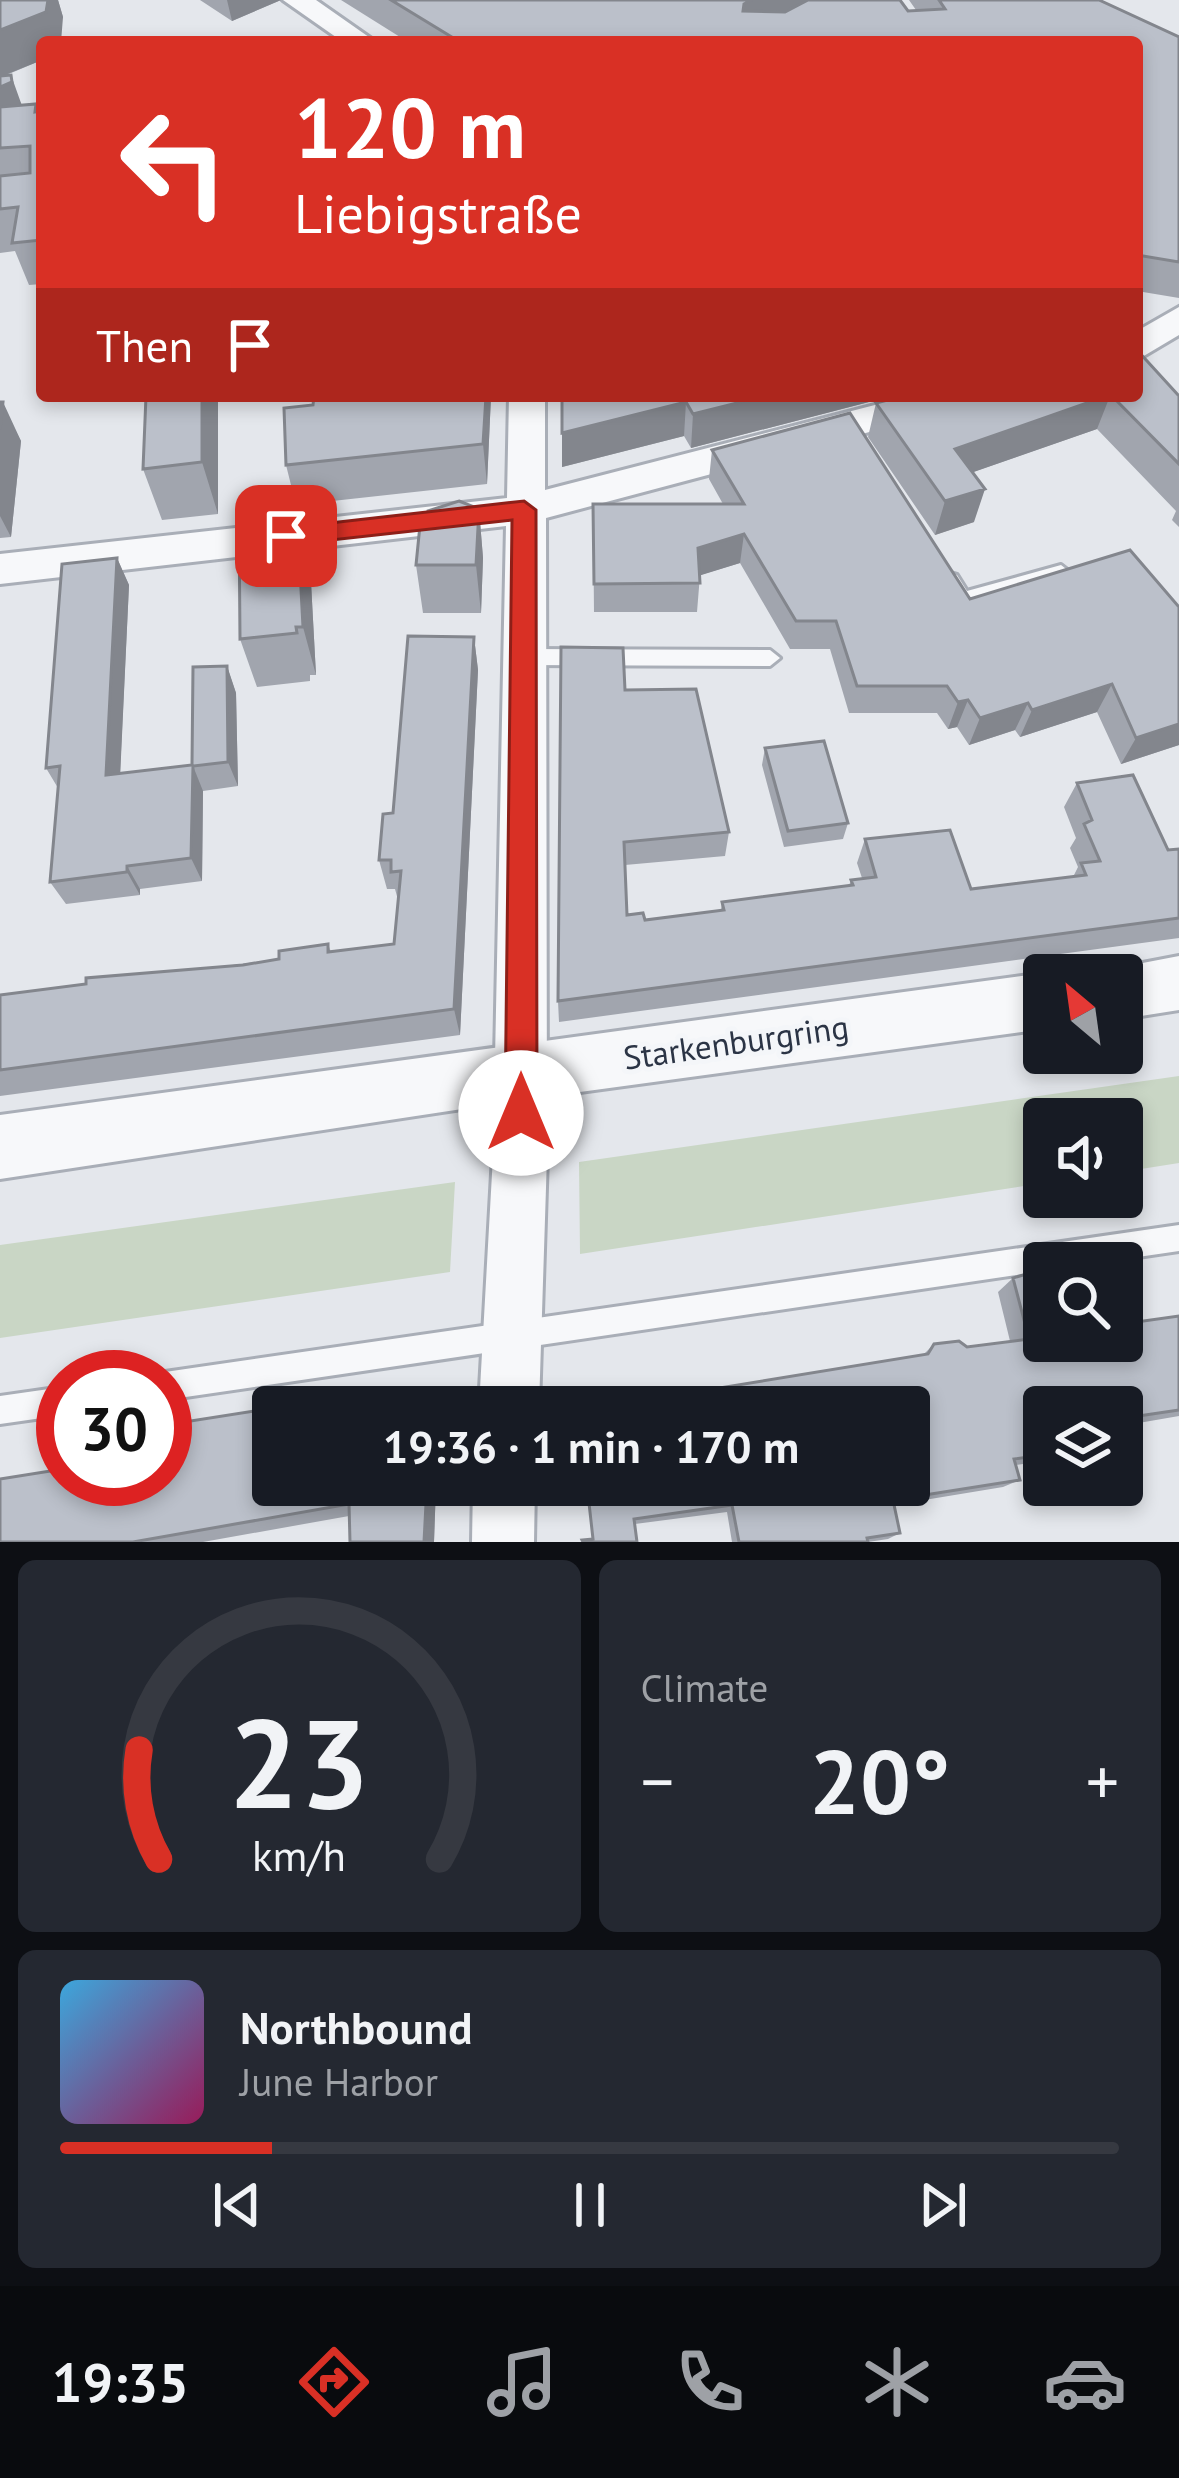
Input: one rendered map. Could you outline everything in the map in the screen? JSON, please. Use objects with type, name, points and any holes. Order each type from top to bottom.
[{"type":"street","points":[[297,0],[353,36]]},
{"type":"street","points":[[1143,345],[1179,318]]},
{"type":"street","points":[[1143,357],[1165,383]]},
{"type":"street","points":[[509,1386],[521,1070],[527,402]]},
{"type":"street","points":[[0,569],[524,510],[852,435],[942,402]]},
{"type":"street","points":[[1143,988],[1179,983]]},
{"type":"street","name":"Starkenburgring","points":[[0,1147],[521,1070],[1023,1004]]},
{"type":"street","points":[[503,1542],[504,1506]]},
{"type":"lane","points":[[937,560],[963,599],[1078,567]]},
{"type":"lane","points":[[523,657],[770,658]]},
{"type":"lane","points":[[192,1382],[1179,1238]]},
{"type":"lane","points":[[0,1410],[36,1405]]},
{"type":"green space","points":[[1179,1076],[1179,1163],[1143,1169],[1143,1098],[1026,1098]]},
{"type":"green space","points":[[1023,1098],[1023,1186],[580,1254],[579,1162]]},
{"type":"green space","points":[[455,1182],[450,1272],[0,1338],[0,1245]]},
{"type":"building","points":[[0,0],[48,0],[46,12],[0,30]]},
{"type":"building","points":[[391,0],[752,0],[744,4],[743,11],[785,12],[808,0],[900,0],[908,11],[945,9],[939,0],[1099,0],[1179,37],[1179,262],[1143,256],[1143,36],[450,36]]},
{"type":"building","points":[[11,75],[12,82],[0,87],[0,76]]},
{"type":"building","points":[[36,104],[36,241],[12,243],[18,207],[0,209],[0,176],[30,173],[30,146],[0,148],[0,107]]},
{"type":"building","points":[[1143,357],[1179,396],[1179,464],[1118,402],[1143,402]]},
{"type":"building","points":[[146,402],[202,402],[202,462],[143,469]]},
{"type":"building","points":[[486,402],[483,444],[286,465],[284,408]]},
{"type":"building","points":[[562,402],[686,402],[562,433]]},
{"type":"building","points":[[686,402],[741,402],[693,414]]},
{"type":"building","points":[[1090,402],[955,449],[985,489],[945,501],[876,403]]},
{"type":"building","points":[[850,413],[970,599],[1130,550],[1179,607],[1179,724],[1136,738],[1112,684],[1032,710],[1028,703],[980,718],[968,700],[958,702],[947,686],[857,686],[836,621],[796,621],[744,534],[698,548],[700,583],[594,584],[593,504],[744,504],[712,450]]},
{"type":"building","points":[[459,501],[479,509],[476,565],[416,565],[420,525],[426,525],[428,511]]},
{"type":"building","points":[[297,514],[303,627],[296,627],[297,633],[240,639],[239,516]]},
{"type":"building","points":[[117,558],[106,775],[192,765],[193,667],[227,666],[228,762],[193,766],[191,858],[50,882],[60,766],[46,768],[62,564]]},
{"type":"building","points":[[408,636],[474,637],[454,1009],[0,1070],[0,995],[86,984],[86,978],[243,965],[279,959],[279,951],[328,944],[328,952],[394,944],[401,871],[391,872],[391,860],[379,860],[383,814],[393,813]]},
{"type":"building","points":[[561,647],[623,648],[625,690],[696,689],[729,832],[624,842],[627,915],[643,913],[645,920],[724,910],[722,902],[853,885],[851,880],[876,877],[865,839],[950,830],[971,889],[1086,875],[1081,863],[1100,861],[1084,824],[1092,820],[1077,783],[1133,775],[1168,850],[1179,849],[1179,918],[558,1001]]},
{"type":"building","points":[[824,741],[848,823],[788,831],[765,748]]},
{"type":"building","points":[[1023,1275],[1023,1316],[1013,1278]]},
{"type":"building","points":[[1179,1316],[1179,1410],[1143,1415],[1143,1386],[1023,1386],[1023,1458],[1014,1459],[1020,1480],[930,1494],[930,1386],[732,1386],[928,1354],[934,1344],[959,1341],[967,1347],[1023,1340],[1023,1362],[1143,1362],[1143,1321]]},
{"type":"building","points":[[252,1411],[252,1506],[338,1506],[133,1542],[0,1542],[0,1479],[36,1473],[36,1506],[192,1506],[192,1421]]},
{"type":"building","points":[[349,1506],[426,1506],[424,1542],[350,1542]]},
{"type":"building","points":[[589,1506],[725,1506],[634,1519],[637,1542],[582,1540],[593,1539]]},
{"type":"building","points":[[732,1506],[894,1506],[900,1533],[867,1538],[868,1542],[739,1542]]},
{"type":"route","points":[[286,536],[524,510],[521,1113]]}]
